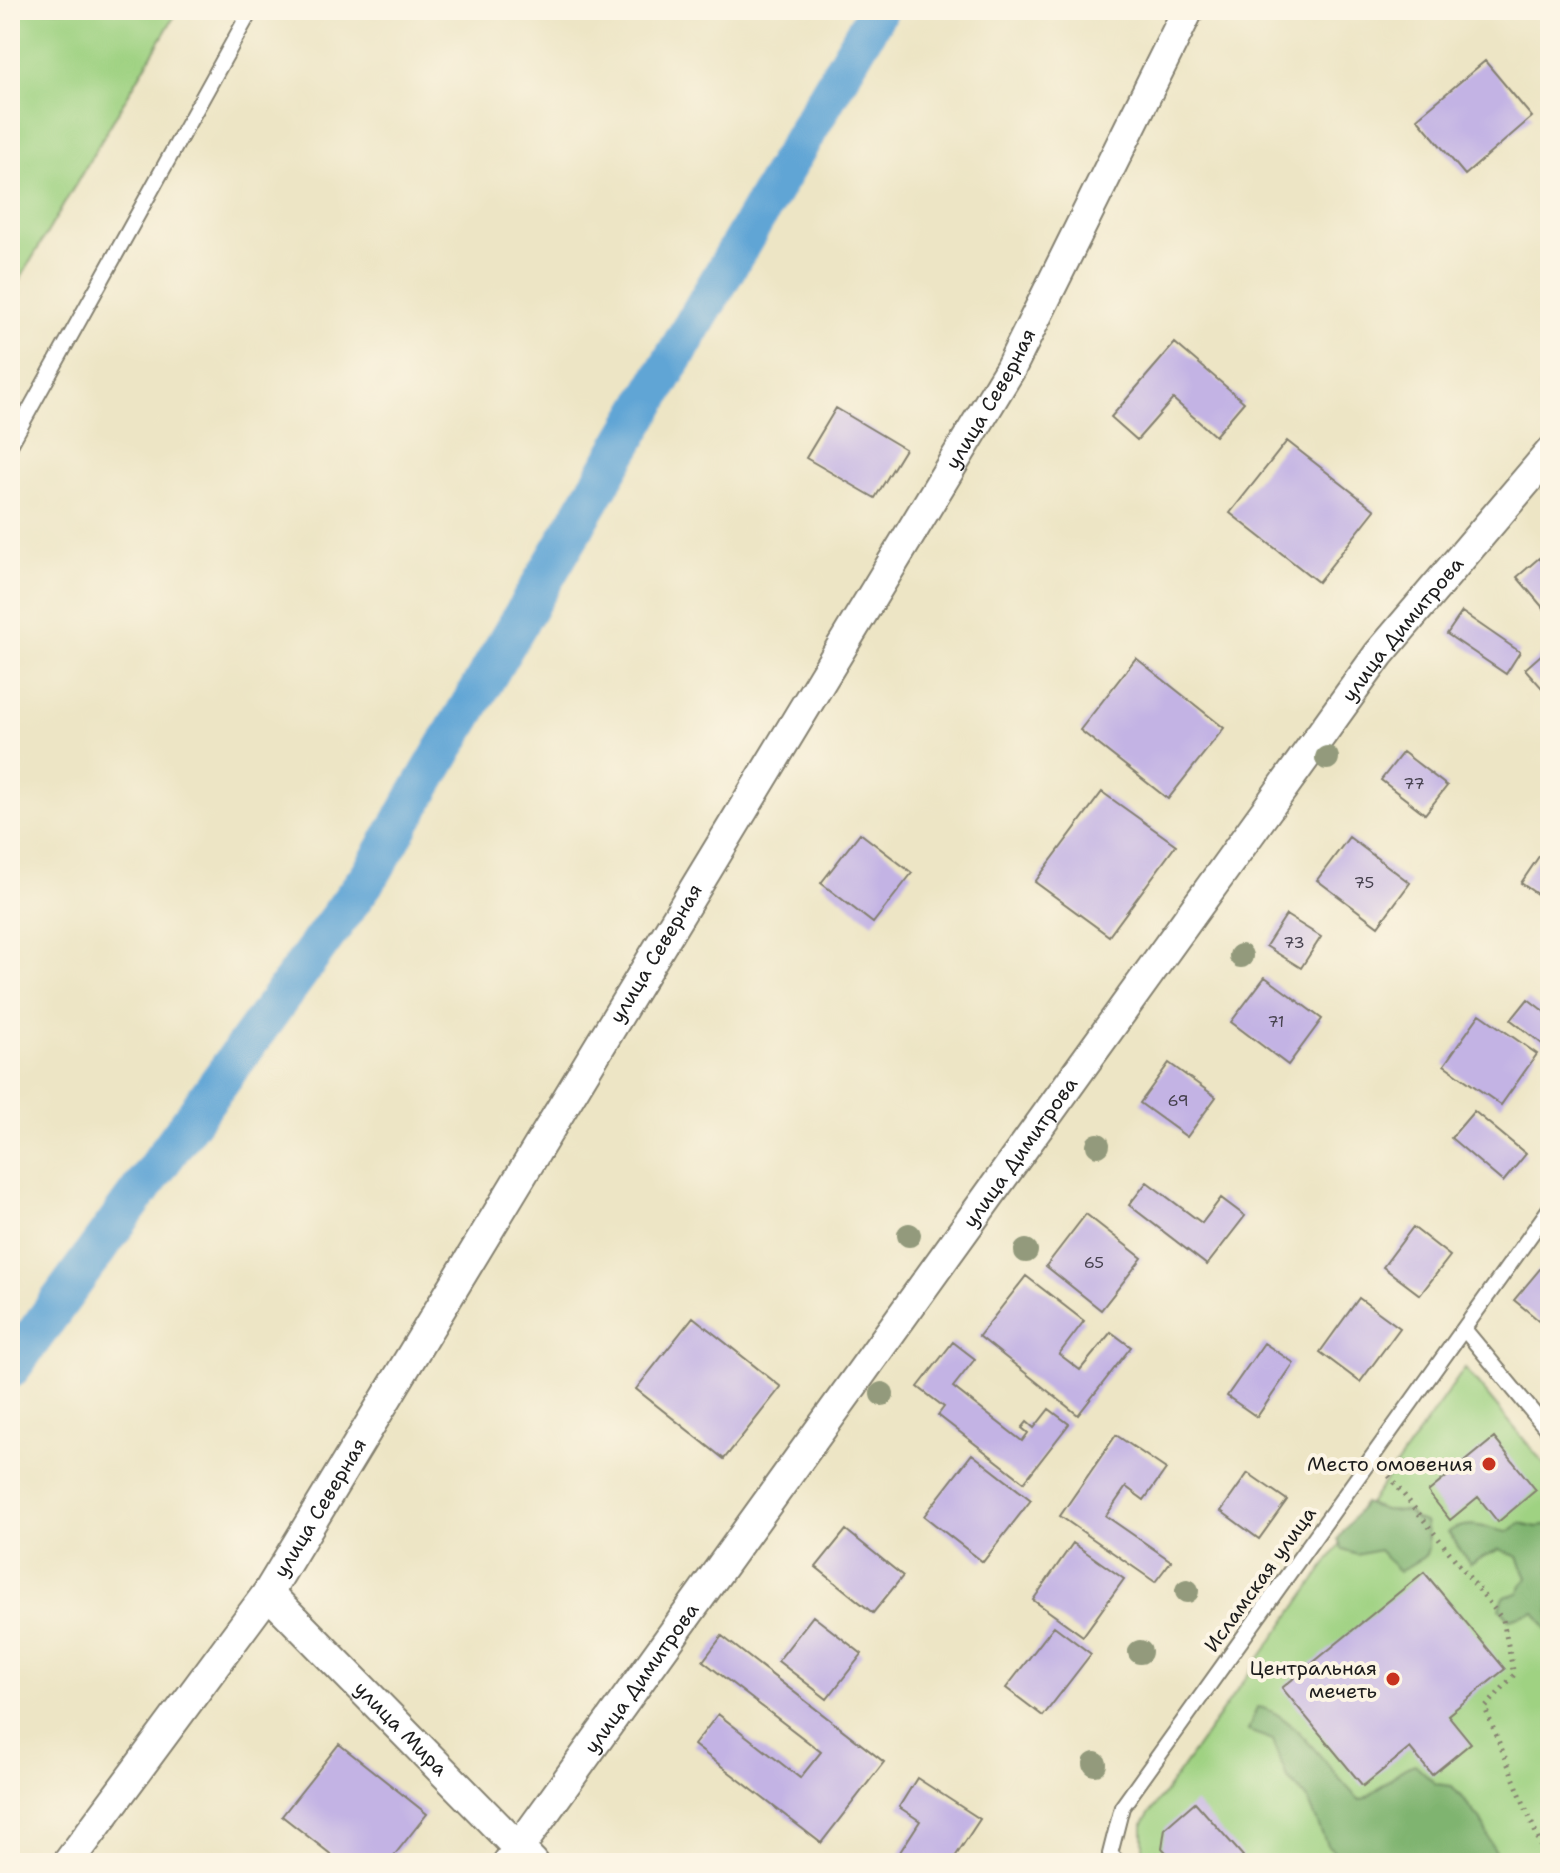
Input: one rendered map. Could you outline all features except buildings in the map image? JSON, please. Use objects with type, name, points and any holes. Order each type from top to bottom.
[{"type":"street","name":"улица Северная","points":[[68,1863],[268,1593],[1010,369],[1188,10]]},
{"type":"street","name":"улица Димитрова","points":[[520,1857],[1379,654],[1550,453]]},
{"type":"street","name":"улица Мира","points":[[268,1593],[520,1857]]},
{"type":"lane","points":[[10,445],[251,10]]},
{"type":"lane","name":"Исламская улица","points":[[1119,1863],[1110,1854],[1122,1807],[1550,1208]]},
{"type":"lane","points":[[1464,1329],[1550,1433]]},
{"type":"path","points":[[1389,1476],[1503,1620],[1514,1675],[1485,1708],[1548,1863]]},
{"type":"green space","points":[[10,10],[178,10],[10,296]]},
{"type":"green space","points":[[1465,1368],[1550,1471],[1550,1863],[1148,1863],[1143,1858],[1143,1823]]},
{"type":"green space","points":[[1364,1503],[1384,1510],[1407,1511],[1415,1519],[1425,1522],[1426,1555],[1399,1572],[1379,1550],[1357,1555],[1343,1550],[1338,1539]]},
{"type":"green space","points":[[1520,1523],[1537,1527],[1550,1524],[1550,1634],[1535,1612],[1509,1619],[1500,1608],[1504,1597],[1518,1593],[1527,1578],[1518,1557],[1499,1549],[1470,1564],[1448,1532],[1470,1525],[1508,1532]]},
{"type":"green space","points":[[1257,1707],[1271,1711],[1298,1731],[1360,1800],[1415,1764],[1436,1784],[1452,1786],[1481,1820],[1500,1863],[1348,1863],[1327,1845],[1307,1798],[1287,1778],[1273,1740],[1248,1731]]},
{"type":"waterway","points":[[10,1369],[372,872],[878,10]]},
{"type":"place","name":"Место омовения","points":[[1489,1464]]},
{"type":"place","name":"Центральная мечеть","points":[[1393,1679]]}]
